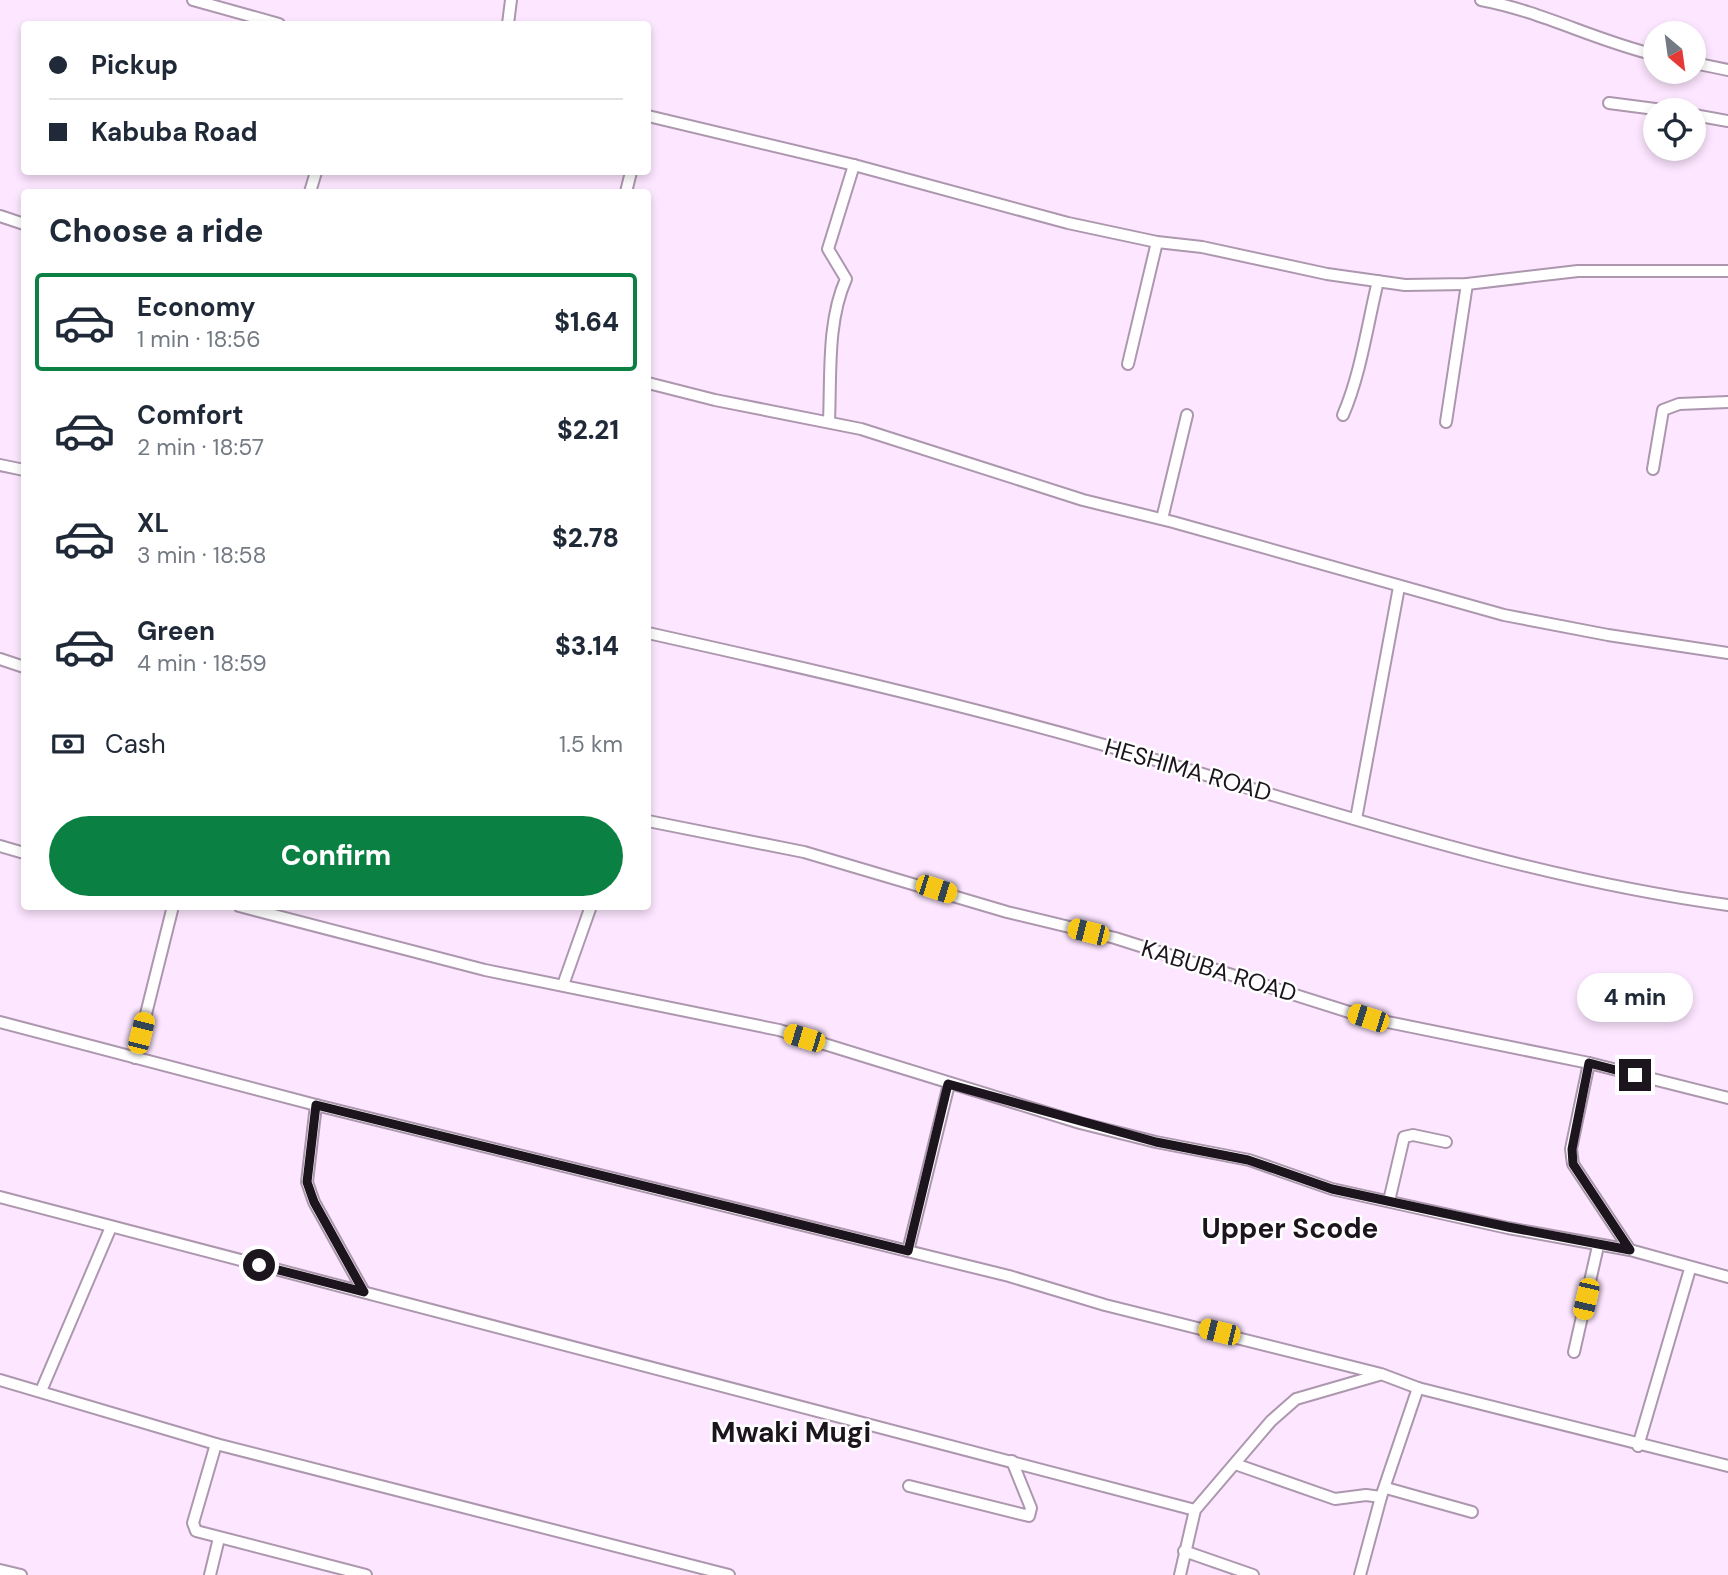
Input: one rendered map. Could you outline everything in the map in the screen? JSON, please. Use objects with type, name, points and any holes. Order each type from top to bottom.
[{"type":"street","points":[[193,0],[268,21]]},
{"type":"street","points":[[508,21],[511,0]]},
{"type":"street","points":[[1481,0],[1515,6],[1614,45],[1643,52]]},
{"type":"street","points":[[1706,65],[1728,70]]},
{"type":"street","points":[[1609,103],[1643,107]]},
{"type":"street","points":[[651,117],[854,165],[1068,223],[1157,242],[1202,247],[1326,274],[1405,285],[1466,284],[1578,271],[1728,271]]},
{"type":"street","points":[[1706,117],[1728,121]]},
{"type":"street","points":[[829,421],[836,316],[846,279],[828,249],[854,165]]},
{"type":"street","points":[[0,216],[21,223]]},
{"type":"street","points":[[1128,364],[1157,242]]},
{"type":"street","points":[[1343,415],[1357,382],[1361,351],[1378,281]]},
{"type":"street","points":[[1446,422],[1466,284]]},
{"type":"street","points":[[651,384],[715,400],[829,421],[903,441],[1083,500],[1517,617],[1608,635],[1728,653]]},
{"type":"street","points":[[1653,469],[1663,410],[1679,404],[1728,402]]},
{"type":"street","points":[[1161,519],[1187,415]]},
{"type":"street","points":[[0,465],[21,469]]},
{"type":"street","points":[[1356,819],[1399,587]]},
{"type":"street","name":"HESHIMA ROAD","points":[[651,634],[888,687],[1102,745],[1356,819],[1587,880],[1728,905]]},
{"type":"street","points":[[0,660],[21,666]]},
{"type":"street","name":"KABUBA ROAD","points":[[651,822],[804,852],[1007,912],[1115,938],[1368,1018],[1589,1063],[1728,1098]]},
{"type":"street","points":[[0,846],[21,852]]},
{"type":"street","points":[[135,1058],[172,910]]},
{"type":"street","points":[[254,910],[485,970],[779,1030],[1080,1123],[1156,1142],[1248,1160],[1332,1189],[1630,1250],[1690,1269],[1728,1277]]},
{"type":"street","points":[[563,985],[590,910]]},
{"type":"street","points":[[0,1022],[316,1105],[908,1251],[1381,1374],[1418,1388],[1638,1446],[1728,1466]]},
{"type":"street","points":[[1589,1063],[1572,1149],[1573,1164],[1630,1250]]},
{"type":"street","points":[[908,1251],[948,1084]]},
{"type":"street","points":[[316,1105],[307,1182],[314,1202],[364,1292]]},
{"type":"street","points":[[1388,1201],[1404,1137],[1413,1135],[1446,1142]]},
{"type":"street","points":[[0,1197],[1195,1510]]},
{"type":"street","points":[[41,1391],[111,1227]]},
{"type":"street","points":[[1574,1352],[1598,1245]]},
{"type":"street","points":[[1638,1446],[1690,1269]]},
{"type":"street","points":[[1180,1575],[1195,1510],[1271,1421],[1296,1399],[1381,1374]]},
{"type":"street","points":[[0,1380],[216,1444],[729,1575]]},
{"type":"street","points":[[1360,1575],[1383,1493],[1418,1388]]},
{"type":"street","points":[[216,1444],[193,1523],[196,1531],[366,1575]]},
{"type":"street","points":[[909,1486],[1029,1516],[1031,1508],[1012,1461]]},
{"type":"street","points":[[1235,1464],[1335,1499],[1383,1493],[1472,1512]]},
{"type":"street","points":[[209,1575],[219,1538]]},
{"type":"street","points":[[1184,1552],[1253,1575]]},
{"type":"street","points":[[0,1570],[21,1575]]},
{"type":"district","name":"Upper Scode","points":[[1290,1228]]},
{"type":"district","name":"Mwaki Mugi","points":[[791,1432]]},
{"type":"route","points":[[259,1265],[364,1292],[314,1202],[307,1182],[316,1105],[533,1156],[908,1251],[948,1084],[1080,1123],[1156,1142],[1248,1160],[1332,1189],[1630,1250],[1573,1164],[1572,1149],[1589,1063],[1635,1075]]}]
